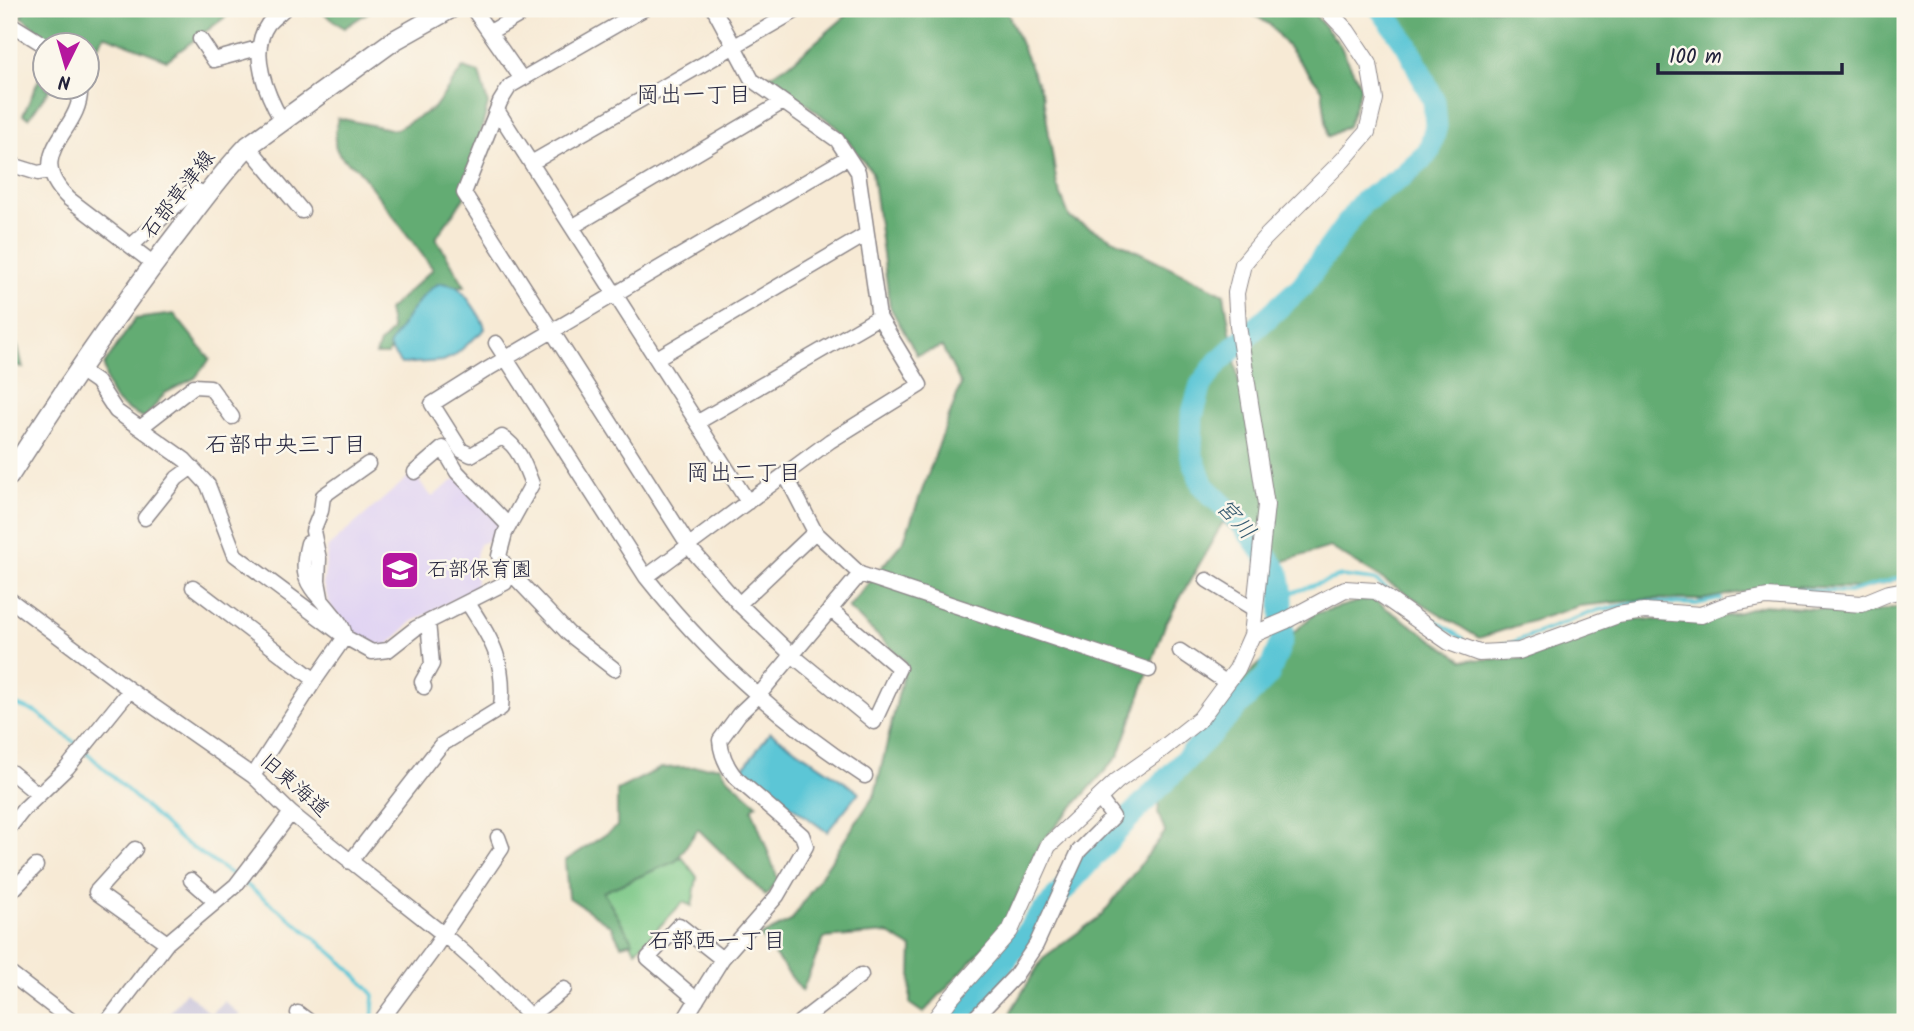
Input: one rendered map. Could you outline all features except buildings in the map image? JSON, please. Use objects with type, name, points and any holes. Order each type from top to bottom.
[{"type":"main road","name":"石部草津線","points":[[9,476],[78,369],[154,264],[248,146],[393,41],[450,9]]},
{"type":"street","points":[[282,121],[272,103],[264,79],[258,48],[267,25],[284,9]]},
{"type":"street","points":[[473,9],[522,79]]},
{"type":"street","points":[[489,32],[530,9]]},
{"type":"street","points":[[644,9],[510,86],[497,110],[464,193],[689,545],[739,604],[792,655],[874,722],[899,668],[831,610]]},
{"type":"street","points":[[646,577],[830,441],[920,385],[879,317],[858,172],[837,140],[752,80],[714,9]]},
{"type":"street","points":[[531,163],[799,9]]},
{"type":"street","points":[[933,1022],[1010,930],[1048,846],[1100,800],[1117,780],[1200,719],[1237,669],[1252,635],[1266,505],[1238,326],[1236,293],[1243,264],[1367,132],[1375,99],[1369,64],[1347,31],[1326,9]]},
{"type":"street","points":[[9,23],[32,37]]},
{"type":"street","points":[[200,39],[214,60],[258,48]]},
{"type":"street","points":[[78,102],[58,141],[49,171],[57,187],[69,198],[154,264]]},
{"type":"street","points":[[572,227],[783,102]]},
{"type":"street","points":[[497,110],[748,502]]},
{"type":"street","points":[[248,146],[302,211]]},
{"type":"street","points":[[614,669],[569,634],[509,571],[499,556],[509,526],[532,484],[523,459],[510,442],[502,437],[471,455],[461,450],[432,404],[848,157]]},
{"type":"street","points":[[9,164],[38,173],[49,171]]},
{"type":"street","points":[[131,246],[194,189],[207,195]]},
{"type":"street","points":[[657,358],[867,234]]},
{"type":"street","points":[[698,422],[879,317]]},
{"type":"street","points":[[496,343],[646,577],[692,631],[758,696],[815,744],[865,776]]},
{"type":"street","points":[[78,369],[97,383],[116,411],[185,460],[208,485],[236,555],[345,637],[372,652],[388,650],[416,628],[505,583],[509,571]]},
{"type":"street","points":[[140,428],[194,386],[210,387],[232,417]]},
{"type":"street","points":[[415,472],[443,449],[457,472],[509,526]]},
{"type":"street","points":[[321,597],[318,581],[319,559],[313,531],[321,511],[323,496],[368,464]]},
{"type":"street","points":[[145,518],[177,478],[192,467]]},
{"type":"street","points":[[785,474],[815,532],[860,574],[1149,670]]},
{"type":"street","points":[[739,604],[815,532]]},
{"type":"street","points":[[253,776],[314,680],[345,637],[343,626],[321,597],[310,588],[304,575],[304,555],[308,543]]},
{"type":"street","points":[[683,1022],[722,959],[777,896],[806,846],[802,835],[736,778],[721,751],[720,740],[860,574]]},
{"type":"street","points":[[1207,580],[1254,609]]},
{"type":"street","points":[[193,587],[314,680]]},
{"type":"street","points":[[1252,635],[1345,589],[1376,591],[1449,642],[1479,653],[1519,651],[1618,615],[1644,611],[1701,615],[1729,604],[1767,597],[1862,604],[1889,593],[1905,590]]},
{"type":"street","name":"旧東海道","points":[[9,598],[130,690],[253,776],[291,813],[443,934],[533,1019]]},
{"type":"street","points":[[350,862],[441,746],[501,708],[503,685],[498,657],[468,603]]},
{"type":"street","points":[[424,687],[422,682],[432,664],[428,622]]},
{"type":"street","points":[[1180,651],[1227,683]]},
{"type":"street","points":[[9,828],[66,768],[130,690]]},
{"type":"street","points":[[11,772],[38,795]]},
{"type":"street","points":[[971,1022],[1015,976],[1035,945],[1079,851],[1113,817],[1100,800]]},
{"type":"street","points":[[107,1022],[167,943],[236,885],[291,813]]},
{"type":"street","points":[[380,1022],[502,848],[498,837]]},
{"type":"street","points":[[135,849],[96,892],[167,943]]},
{"type":"street","points":[[9,894],[36,866]]},
{"type":"street","points":[[191,880],[216,902]]},
{"type":"street","points":[[697,1000],[648,958],[679,925],[722,959]]},
{"type":"street","points":[[9,973],[73,1022]]},
{"type":"street","points":[[800,1022],[861,975]]},
{"type":"street","points":[[533,1019],[564,989]]},
{"type":"shaded area","name":"石部保育園","points":[[413,473],[432,497],[458,477],[501,525],[493,539],[479,544],[476,556],[476,590],[412,622],[388,645],[371,646],[352,635],[331,607],[323,585],[328,547]]},
{"type":"shaded area","points":[[186,992],[211,1014],[224,1001],[240,1015],[235,1022],[162,1022]]},
{"type":"green space","points":[[26,9],[236,9],[167,60],[104,35],[102,39],[102,32],[39,32],[21,16]]},
{"type":"green space","points":[[301,9],[373,9],[344,28],[319,10],[306,14]]},
{"type":"green space","points":[[854,9],[1006,9],[1043,96],[1057,185],[1070,218],[1224,294],[1240,390],[1247,344],[1368,211],[1417,178],[1442,128],[1437,96],[1391,39],[1371,9],[1905,9],[1905,577],[1866,588],[1773,586],[1701,600],[1650,599],[1579,606],[1479,638],[1330,547],[1275,564],[1223,522],[1165,625],[1119,755],[1039,845],[1004,926],[923,1013],[910,1004],[912,948],[887,933],[824,938],[802,991],[760,936],[791,921],[875,794],[906,662],[848,608],[904,540],[961,384],[942,347],[917,355],[890,307],[872,172],[837,127],[769,76],[790,64]]},
{"type":"green space","points":[[1245,9],[1310,9],[1340,45],[1361,87],[1348,126],[1328,137],[1322,89],[1270,25]]},
{"type":"green space","points":[[463,68],[479,73],[488,104],[464,198],[436,238],[465,286],[450,287],[406,320],[387,355],[376,355],[380,343],[392,331],[388,310],[433,269],[357,168],[338,153],[335,136],[338,118],[395,130],[434,108]]},
{"type":"green space","points":[[32,95],[32,102],[40,102],[29,118],[23,115]]},
{"type":"green space","points":[[174,314],[210,359],[195,378],[165,393],[145,418],[115,399],[108,385],[104,365],[135,319]]},
{"type":"green space","points":[[9,335],[18,347],[23,368],[9,363]]},
{"type":"green space","points":[[1371,598],[1463,660],[1528,658],[1626,618],[1701,623],[1764,605],[1870,613],[1905,605],[1905,1022],[1010,1022],[1011,1011],[1043,958],[1102,915],[1165,832],[1158,813],[1160,795],[1220,734],[1242,680],[1314,614]]},
{"type":"green space","points":[[720,766],[727,777],[757,804],[752,809],[778,879],[766,896],[698,829],[676,861],[603,892],[633,942],[621,945],[611,926],[568,897],[565,861],[617,827],[617,790],[661,768]]},
{"type":"green space","points":[[682,857],[697,877],[692,906],[683,902],[636,951],[595,890]]},
{"type":"water","points":[[441,283],[460,290],[478,313],[485,329],[454,356],[443,361],[401,364],[389,347],[390,344],[420,300]]},
{"type":"water","points":[[770,732],[859,792],[827,832],[742,770]]},
{"type":"waterway","name":"宮川","points":[[958,1022],[1037,919],[1125,822],[1268,675],[1282,640],[1282,596],[1278,572],[1243,525],[1203,486],[1191,453],[1192,416],[1201,385],[1218,362],[1302,286],[1362,203],[1400,178],[1429,152],[1436,126],[1434,101],[1407,45],[1381,9]]},
{"type":"waterway","points":[[1282,596],[1341,576],[1374,580],[1464,639]]},
{"type":"waterway","points":[[1770,589],[1849,592],[1905,576]]},
{"type":"waterway","points":[[1502,644],[1598,610],[1645,602],[1696,604],[1721,599]]},
{"type":"waterway","points":[[9,699],[14,704],[36,712],[79,746]]},
{"type":"waterway","points":[[85,751],[181,840],[237,878]]},
{"type":"waterway","points":[[243,882],[312,936],[374,995],[372,1022]]},
{"type":"place","name":"石部保育園","points":[[400,570]]},
{"type":"district","name":"岡出一丁目","points":[[694,96]]},
{"type":"district","name":"石部中央三丁目","points":[[286,446]]},
{"type":"district","name":"岡出二丁目","points":[[744,474]]},
{"type":"district","name":"石部西一丁目","points":[[717,942]]}]
